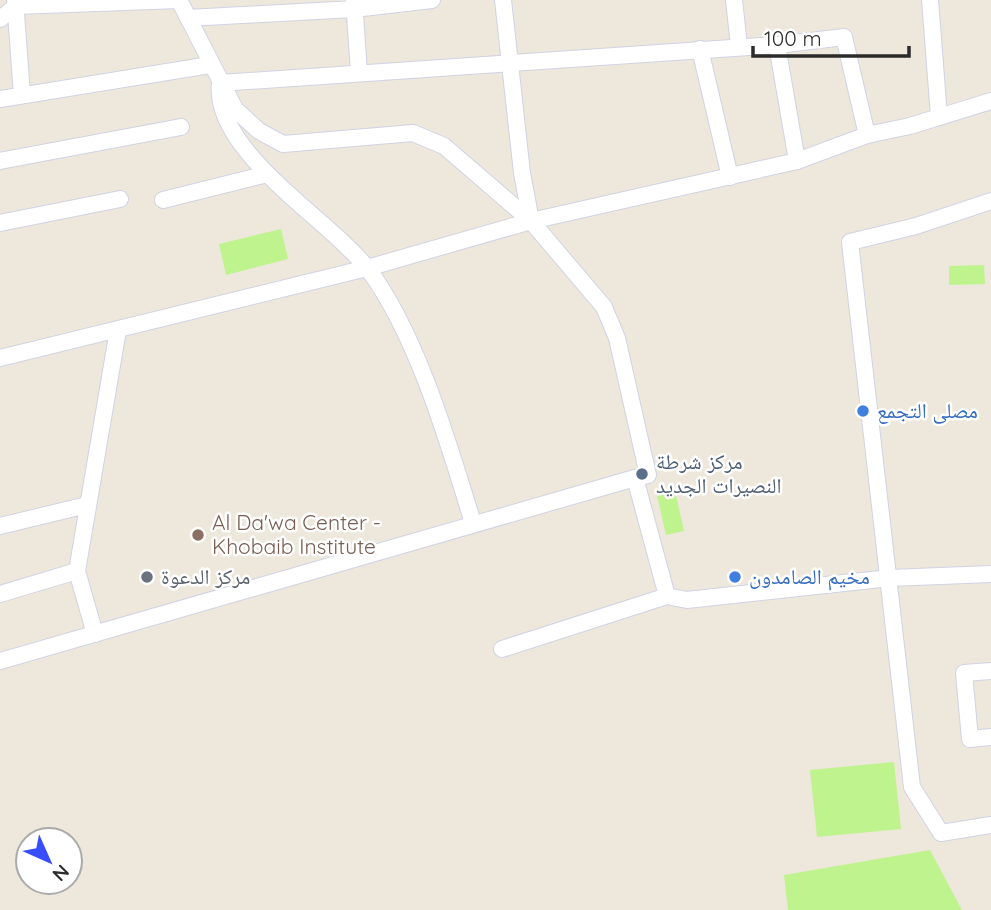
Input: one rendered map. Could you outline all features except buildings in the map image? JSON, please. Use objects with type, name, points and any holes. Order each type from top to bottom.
[{"type":"street","points":[[0,19],[16,3],[179,0],[210,65],[235,108],[259,131],[283,144],[413,133],[444,146],[531,221],[604,307],[617,338],[648,475],[473,523],[0,661]]},
{"type":"street","points":[[188,18],[432,0]]},
{"type":"street","points":[[503,0],[522,173],[531,221]]},
{"type":"street","points":[[734,0],[739,46]]},
{"type":"street","points":[[930,0],[939,117]]},
{"type":"street","points":[[16,3],[22,95]]},
{"type":"street","points":[[354,4],[359,72]]},
{"type":"street","points":[[220,83],[777,45],[844,37],[867,135]]},
{"type":"street","points":[[777,45],[797,161]]},
{"type":"street","points":[[700,49],[730,177]]},
{"type":"street","points":[[0,99],[210,65]]},
{"type":"street","points":[[220,83],[218,100],[228,125],[267,174],[367,268],[400,325],[443,426],[473,523]]},
{"type":"street","points":[[0,358],[367,268],[531,221],[797,161],[867,135],[939,117],[991,100]]},
{"type":"street","points":[[0,161],[181,127]]},
{"type":"street","points":[[163,200],[267,174]]},
{"type":"street","points":[[0,223],[120,199]]},
{"type":"street","points":[[991,201],[916,226],[850,242],[912,787],[941,833],[991,825]]},
{"type":"street","points":[[95,635],[77,571],[118,330]]},
{"type":"street","points":[[635,478],[667,596]]},
{"type":"street","points":[[0,526],[87,505]]},
{"type":"street","points":[[0,594],[77,571]]},
{"type":"street","points":[[502,649],[667,596],[687,600],[890,578],[991,574]]},
{"type":"street","points":[[991,671],[964,673],[970,739],[991,737]]},
{"type":"green space","points":[[281,229],[288,259],[226,275],[219,244]]},
{"type":"green space","points":[[984,265],[985,284],[949,285],[949,266]]},
{"type":"green space","points":[[675,491],[684,531],[666,535],[657,495]]},
{"type":"green space","points":[[894,762],[901,829],[817,837],[810,770]]},
{"type":"green space","points":[[930,850],[962,910],[788,910],[784,875]]},
{"type":"place","name":"مصلى التجمع","points":[[863,411]]},
{"type":"place","name":"مركز شرطة النصيرات الجديد","points":[[642,474]]},
{"type":"place","name":"Al Da'wa Center - Khobaib Institute","points":[[198,535]]},
{"type":"place","name":"مركز الدعوة","points":[[147,577]]},
{"type":"place","name":"مخيم الصامدون","points":[[735,577]]}]
